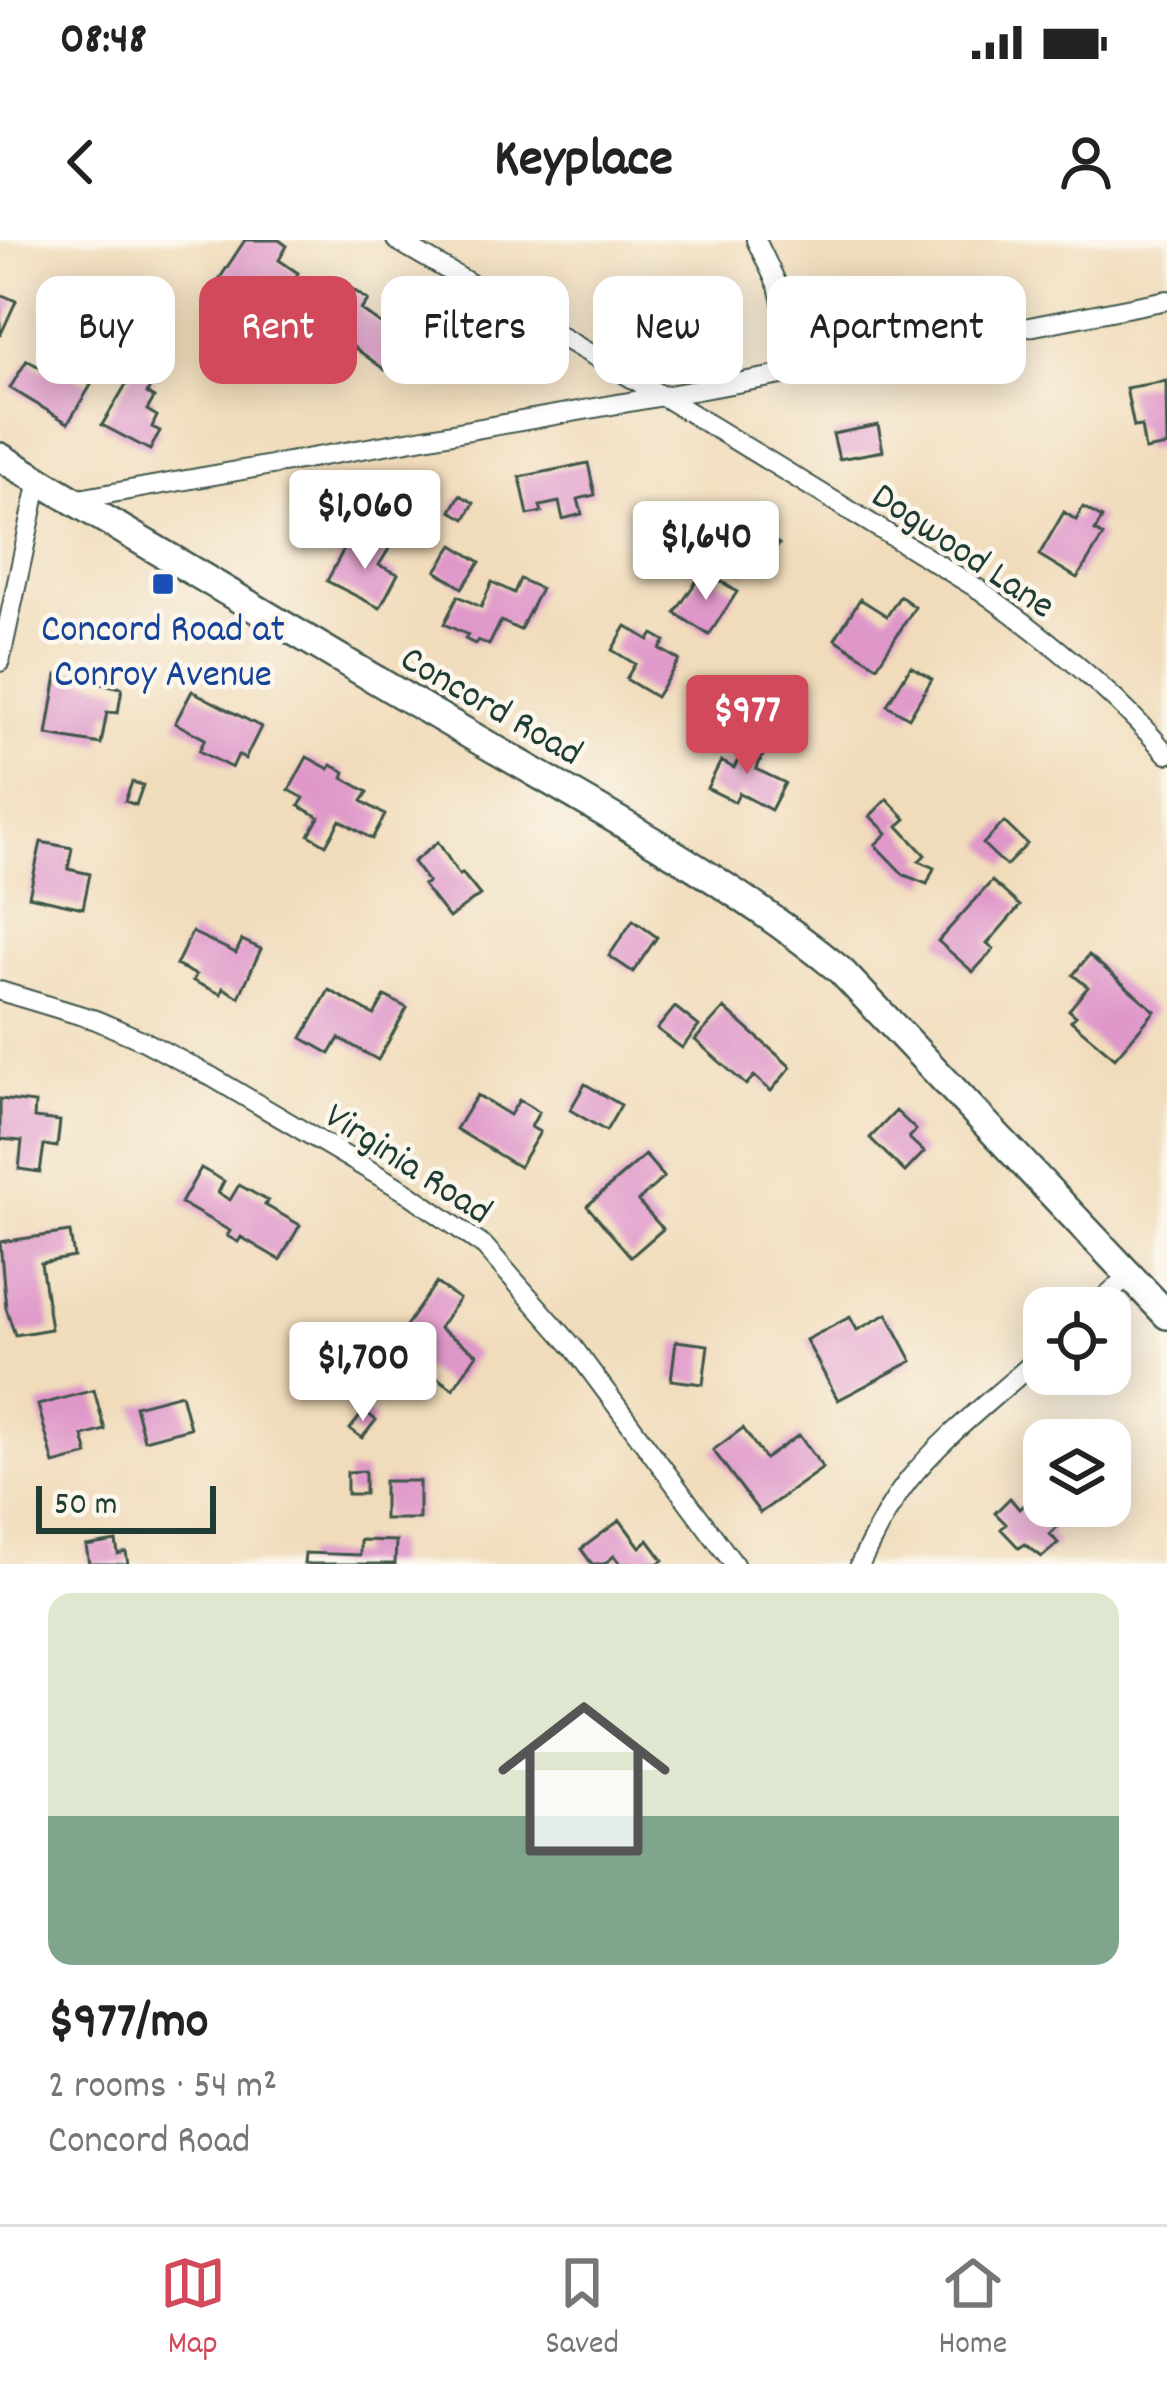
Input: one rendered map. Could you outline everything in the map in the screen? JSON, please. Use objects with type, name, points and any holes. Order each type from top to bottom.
[{"type":"main road","name":"Concord Road","points":[[0,457],[591,806],[802,939],[841,971],[1167,1315]]},
{"type":"street","name":"Dogwood Lane","points":[[396,240],[980,590],[1110,697],[1167,754]]},
{"type":"street","points":[[756,240],[773,276]]},
{"type":"street","points":[[1026,328],[1167,300]]},
{"type":"street","points":[[73,500],[767,379]]},
{"type":"street","points":[[0,662],[39,480]]},
{"type":"street","name":"Virginia Road","points":[[0,992],[96,1020],[145,1041],[408,1193],[484,1247],[573,1347],[734,1564]]},
{"type":"street","points":[[1116,1287],[1130,1274]]},
{"type":"street","points":[[860,1564],[880,1523],[922,1464],[1023,1372]]},
{"type":"building","points":[[245,240],[279,240],[287,246],[279,260],[298,273],[296,276],[221,276]]},
{"type":"building","points":[[357,292],[368,300],[361,310],[381,324],[381,367],[357,350]]},
{"type":"building","points":[[0,294],[16,301],[0,336]]},
{"type":"building","points":[[27,360],[36,365],[36,384],[91,385],[68,423],[10,388]]},
{"type":"building","points":[[1166,381],[1167,446],[1145,450],[1141,426],[1134,427],[1126,388]]},
{"type":"building","points":[[126,384],[152,384],[147,393],[154,398],[147,410],[157,416],[152,427],[160,431],[150,450],[102,425]]},
{"type":"building","points":[[878,425],[883,451],[839,459],[833,434]]},
{"type":"building","points":[[588,463],[595,495],[578,499],[582,514],[563,519],[559,502],[540,506],[542,512],[528,515],[520,477]]},
{"type":"building","points":[[460,495],[474,503],[465,519],[451,511]]},
{"type":"building","points":[[1083,507],[1102,518],[1095,531],[1103,536],[1077,578],[1039,555],[1064,512],[1076,520]]},
{"type":"building","points":[[738,515],[779,544],[771,555],[763,549],[745,574],[713,551]]},
{"type":"building","points":[[375,532],[393,542],[379,565],[398,574],[380,608],[327,581],[345,547],[362,556]]},
{"type":"building","points":[[453,545],[480,562],[462,588],[436,571]]},
{"type":"building","points":[[704,570],[737,592],[709,635],[675,613]]},
{"type":"building","points":[[520,579],[541,589],[520,630],[501,621],[489,645],[478,640],[475,644],[465,639],[468,635],[444,624],[458,596],[481,607],[492,582],[514,593]]},
{"type":"building","points":[[900,596],[915,607],[877,666],[835,639],[860,599],[887,616]]},
{"type":"building","points":[[626,626],[649,640],[653,634],[665,641],[660,649],[679,660],[656,697],[626,679],[635,664],[612,650]]},
{"type":"building","points":[[911,666],[932,679],[909,718],[887,705]]},
{"type":"building","points":[[57,675],[122,688],[118,713],[107,712],[101,744],[47,735]]},
{"type":"building","points":[[192,691],[261,727],[245,759],[238,755],[232,768],[199,751],[205,739],[175,723]]},
{"type":"building","points":[[751,735],[769,744],[756,769],[785,783],[771,810],[739,793],[735,802],[707,788],[721,761],[734,768]]},
{"type":"building","points":[[307,757],[345,772],[343,778],[368,792],[362,801],[385,815],[372,839],[340,820],[326,845],[309,835],[319,817],[299,806],[304,798],[289,790]]},
{"type":"building","points":[[132,782],[143,785],[136,805],[125,801]]},
{"type":"building","points":[[887,799],[906,819],[898,826],[925,855],[919,861],[934,868],[927,884],[904,875],[875,845],[887,833],[870,816]]},
{"type":"building","points":[[1004,822],[1027,844],[1006,866],[983,844]]},
{"type":"building","points":[[41,842],[72,848],[68,869],[90,874],[83,908],[29,896]]},
{"type":"building","points":[[438,842],[459,875],[480,895],[449,918],[423,885],[428,882],[413,862]]},
{"type":"building","points":[[992,881],[1020,906],[987,944],[994,949],[973,972],[938,941]]},
{"type":"building","points":[[633,920],[657,937],[633,972],[609,956]]},
{"type":"building","points":[[192,932],[236,953],[242,940],[261,949],[239,997],[193,981],[196,975],[176,965]]},
{"type":"building","points":[[1089,955],[1155,1011],[1115,1058],[1071,1021],[1076,1016],[1069,1010],[1088,987],[1073,975]]},
{"type":"building","points":[[329,990],[374,1015],[385,996],[407,1008],[378,1060],[339,1038],[330,1054],[302,1038]]},
{"type":"building","points":[[675,1007],[699,1026],[682,1048],[657,1029]]},
{"type":"building","points":[[724,1008],[791,1067],[771,1091],[754,1076],[746,1085],[695,1040]]},
{"type":"building","points":[[585,1084],[621,1105],[606,1131],[570,1110]]},
{"type":"building","points":[[477,1095],[510,1115],[519,1100],[539,1112],[531,1127],[540,1132],[519,1167],[456,1129]]},
{"type":"building","points":[[0,1099],[35,1103],[34,1118],[60,1121],[57,1147],[44,1145],[40,1172],[19,1169],[22,1141],[0,1139]]},
{"type":"building","points":[[896,1111],[916,1130],[909,1138],[924,1152],[905,1172],[870,1138]]},
{"type":"building","points":[[645,1155],[664,1177],[638,1201],[663,1229],[631,1257],[587,1206]]},
{"type":"building","points":[[201,1168],[224,1181],[218,1193],[230,1200],[239,1185],[300,1225],[280,1260],[241,1237],[238,1242],[227,1236],[230,1231],[181,1203]]},
{"type":"building","points":[[70,1232],[74,1257],[41,1263],[51,1329],[15,1335],[6,1308],[0,1242]]},
{"type":"building","points":[[436,1283],[459,1299],[439,1328],[477,1354],[453,1389],[392,1346]]},
{"type":"building","points":[[887,1314],[912,1361],[838,1400],[806,1340],[850,1317],[857,1330]]},
{"type":"building","points":[[676,1341],[708,1345],[703,1384],[671,1380]]},
{"type":"building","points":[[94,1390],[105,1430],[83,1436],[88,1455],[54,1464],[38,1405]]},
{"type":"building","points":[[181,1394],[190,1428],[144,1440],[135,1406]]},
{"type":"building","points":[[364,1411],[376,1420],[362,1438],[350,1429]]},
{"type":"building","points":[[743,1428],[765,1459],[799,1435],[823,1468],[760,1513],[713,1450]]},
{"type":"building","points":[[365,1471],[365,1494],[347,1494],[347,1472]]},
{"type":"building","points":[[384,1481],[419,1481],[419,1519],[384,1519]]},
{"type":"building","points":[[1010,1498],[1019,1509],[1023,1505],[1023,1527],[1057,1527],[1050,1534],[1058,1543],[1042,1557],[1025,1544],[1019,1548],[1001,1529],[1006,1524],[995,1513]]},
{"type":"building","points":[[620,1520],[640,1547],[648,1540],[663,1560],[620,1564],[614,1556],[604,1564],[592,1564],[581,1549]]},
{"type":"building","points":[[360,1540],[396,1541],[395,1564],[304,1564],[305,1553],[360,1555]]},
{"type":"building","points":[[116,1541],[118,1554],[126,1552],[128,1564],[89,1564],[86,1546]]},
{"type":"place","name":"Concord Road at Conroy Avenue","points":[[163,584]]}]
